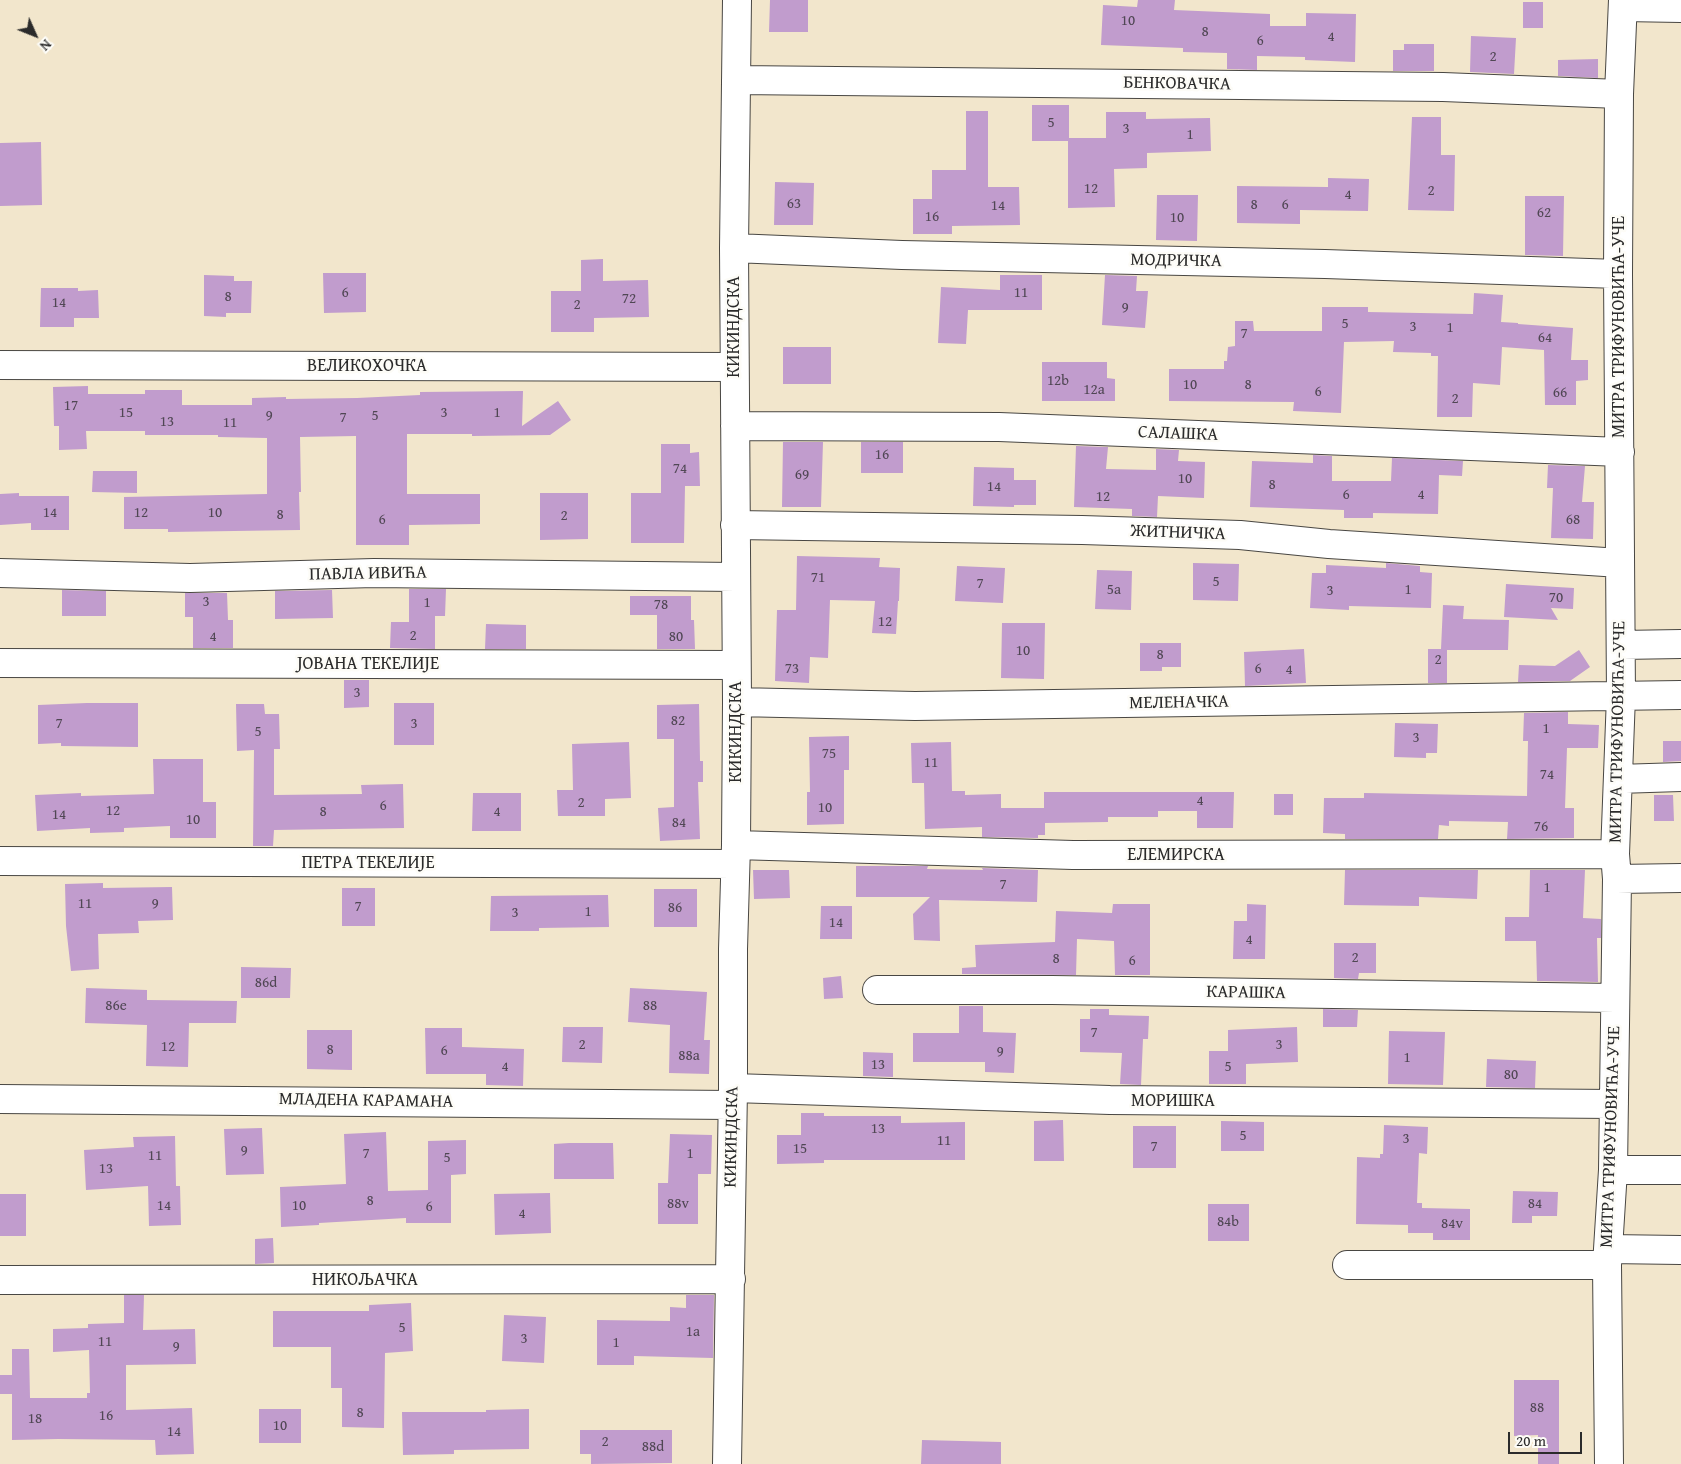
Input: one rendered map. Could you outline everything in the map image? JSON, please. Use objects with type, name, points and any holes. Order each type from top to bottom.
[{"type":"street","name":"КИКИНДСКА","points":[[727,1464],[731,1279],[733,949],[736,855],[737,702],[734,248],[737,0]]},
{"type":"street","points":[[1623,3],[1681,8]]},
{"type":"street","name":"МИТРА ТРИФУНОВИЋА-УЧЕ","points":[[1609,1464],[1607,1257],[1614,1170],[1616,866],[1621,696],[1618,274],[1619,94],[1623,3]]},
{"type":"street","name":"БЕНКОВАЧКА","points":[[736,80],[1443,87],[1619,94]]},
{"type":"street","name":"МОДРИЧКА","points":[[734,248],[902,255],[1325,264],[1618,274]]},
{"type":"street","name":"ВЕЛИКОХОЧКА","points":[[0,365],[734,367]]},
{"type":"street","name":"САЛАШКА","points":[[735,426],[999,427],[1620,452]]},
{"type":"street","name":"ЖИТНИЧКА","points":[[736,525],[1082,530],[1240,535],[1339,544],[1620,562]]},
{"type":"street","name":"ПАВЛА ИВИЋА","points":[[0,573],[190,578],[374,573],[735,577]]},
{"type":"street","points":[[1621,645],[1681,644]]},
{"type":"street","name":"ЈОВАНА ТЕКЕЛИЈЕ","points":[[0,664],[736,666]]},
{"type":"street","name":"МЕЛЕНАЧКА","points":[[737,702],[915,706],[1681,696]]},
{"type":"street","points":[[1618,779],[1681,777]]},
{"type":"street","name":"ПЕТРА ТЕКЕЛИЈЕ","points":[[0,861],[736,855]]},
{"type":"street","name":"ЕЛЕМИРСКА","points":[[736,855],[1073,855],[1616,866],[1681,878]]},
{"type":"street","name":"КАРАШКА","points":[[877,990],[1052,990],[1615,998]]},
{"type":"street","name":"МЛАДЕНА КАРАМАНА","points":[[0,1099],[733,1096]]},
{"type":"street","name":"МОРИШКА","points":[[733,1096],[1614,1104]]},
{"type":"street","points":[[1614,1170],[1681,1170]]},
{"type":"street","points":[[1347,1265],[1607,1257],[1681,1250]]},
{"type":"street","name":"НИКОЉАЧКА","points":[[0,1280],[731,1279]]},
{"type":"building","points":[[770,0],[808,0],[808,32],[769,32]]},
{"type":"building","points":[[1138,0],[1175,0],[1174,10],[1270,14],[1270,26],[1306,26],[1306,13],[1356,14],[1355,62],[1305,60],[1305,57],[1257,56],[1257,70],[1227,69],[1227,53],[1183,52],[1183,48],[1101,45],[1103,5],[1137,7]]},
{"type":"building","points":[[1523,2],[1543,2],[1543,28],[1523,28]]},
{"type":"building","points":[[1471,36],[1516,38],[1514,74],[1470,72]]},
{"type":"building","points":[[1404,44],[1434,44],[1434,71],[1393,71],[1393,50],[1404,50]]},
{"type":"building","points":[[1598,59],[1598,78],[1558,76],[1558,60]]},
{"type":"building","points":[[1032,105],[1069,105],[1069,138],[1106,138],[1106,112],[1146,112],[1146,119],[1210,118],[1211,151],[1147,153],[1147,168],[1114,169],[1115,207],[1068,208],[1068,141],[1032,141]]},
{"type":"building","points":[[966,111],[988,111],[988,187],[1019,187],[1020,225],[952,226],[952,234],[913,234],[913,199],[932,199],[932,170],[966,170]]},
{"type":"building","points":[[1412,117],[1441,117],[1441,155],[1455,155],[1454,211],[1408,210]]},
{"type":"building","points":[[41,142],[42,205],[0,206],[0,143]]},
{"type":"building","points":[[1328,178],[1369,179],[1368,211],[1300,210],[1300,224],[1237,223],[1237,186],[1328,187]]},
{"type":"building","points":[[775,182],[814,183],[813,225],[774,225]]},
{"type":"building","points":[[1157,195],[1198,195],[1197,241],[1156,240]]},
{"type":"building","points":[[1525,196],[1564,196],[1563,256],[1525,255]]},
{"type":"building","points":[[603,259],[603,281],[648,280],[649,317],[594,318],[594,332],[551,332],[551,291],[581,291],[581,260]]},
{"type":"building","points":[[323,273],[366,273],[366,312],[324,313]]},
{"type":"building","points":[[204,275],[234,276],[234,281],[252,281],[251,313],[226,313],[226,317],[204,316]]},
{"type":"building","points":[[1000,275],[1042,275],[1042,310],[968,310],[966,344],[938,343],[941,287],[1000,290]]},
{"type":"building","points":[[1105,275],[1137,276],[1136,291],[1148,291],[1145,328],[1102,325]]},
{"type":"building","points":[[41,288],[78,288],[78,291],[98,290],[99,318],[74,318],[74,327],[40,327]]},
{"type":"building","points":[[1474,293],[1503,295],[1501,322],[1573,328],[1571,360],[1588,360],[1588,380],[1576,381],[1576,405],[1545,405],[1544,350],[1502,347],[1500,385],[1473,383],[1472,417],[1437,417],[1438,356],[1431,356],[1431,353],[1393,352],[1394,341],[1344,342],[1341,413],[1293,411],[1294,402],[1169,401],[1169,369],[1224,369],[1224,361],[1227,361],[1228,347],[1235,346],[1235,321],[1253,321],[1254,331],[1322,331],[1322,307],[1368,307],[1368,312],[1473,314]]},
{"type":"building","points":[[783,347],[831,347],[831,384],[783,384]]},
{"type":"building","points":[[1042,362],[1107,362],[1107,378],[1115,379],[1115,401],[1042,401]]},
{"type":"building","points":[[88,386],[88,394],[145,394],[145,390],[182,390],[182,405],[252,405],[252,398],[357,398],[420,395],[420,392],[523,391],[522,426],[558,401],[571,420],[550,435],[472,436],[472,434],[407,434],[407,494],[480,494],[480,524],[409,525],[409,545],[356,545],[356,436],[300,437],[300,530],[168,532],[168,529],[124,529],[124,497],[267,494],[267,438],[218,437],[218,435],[145,435],[145,431],[86,431],[87,449],[59,450],[59,426],[54,426],[53,387]]},
{"type":"building","points":[[783,442],[823,442],[821,507],[782,507]]},
{"type":"building","points":[[861,442],[903,442],[903,473],[861,473]]},
{"type":"building","points":[[661,444],[690,444],[690,453],[699,452],[700,486],[685,486],[684,543],[631,543],[631,493],[661,493]]},
{"type":"building","points":[[1076,446],[1108,447],[1106,469],[1156,470],[1156,449],[1179,450],[1178,461],[1205,462],[1204,498],[1158,496],[1157,517],[1132,516],[1132,509],[1074,507]]},
{"type":"building","points":[[1313,455],[1332,456],[1332,481],[1391,481],[1392,458],[1463,461],[1462,476],[1439,475],[1438,514],[1373,513],[1373,518],[1344,518],[1344,510],[1250,507],[1252,461],[1313,463]]},
{"type":"building","points":[[1548,465],[1585,466],[1582,502],[1594,502],[1593,539],[1551,538],[1553,488],[1547,488]]},
{"type":"building","points":[[974,467],[1014,468],[1014,480],[1036,480],[1036,505],[1014,505],[1014,507],[973,506]]},
{"type":"building","points":[[93,471],[137,471],[137,493],[92,492]]},
{"type":"building","points":[[19,493],[19,496],[69,496],[69,530],[31,530],[31,523],[0,525],[0,494]]},
{"type":"building","points":[[540,493],[588,493],[588,539],[540,540]]},
{"type":"building","points":[[797,556],[880,558],[879,567],[900,568],[896,634],[872,633],[875,601],[830,600],[828,658],[810,657],[809,683],[775,681],[777,610],[796,610]]},
{"type":"building","points":[[1193,563],[1239,564],[1238,601],[1193,600]]},
{"type":"building","points":[[1386,563],[1420,566],[1420,572],[1432,573],[1431,608],[1349,606],[1349,610],[1310,608],[1312,573],[1326,573],[1326,565],[1386,568]]},
{"type":"building","points":[[957,566],[1005,568],[1003,603],[955,601]]},
{"type":"building","points":[[1097,570],[1132,571],[1131,610],[1095,609]]},
{"type":"building","points":[[1506,584],[1574,588],[1573,609],[1551,608],[1558,620],[1504,617]]},
{"type":"building","points":[[409,589],[446,589],[445,616],[435,616],[435,649],[390,648],[391,622],[409,622]]},
{"type":"building","points":[[62,590],[106,591],[106,616],[62,616]]},
{"type":"building","points":[[332,590],[333,618],[275,619],[275,591]]},
{"type":"building","points":[[185,593],[227,593],[228,620],[233,620],[233,648],[193,648],[193,617],[185,617]]},
{"type":"building","points":[[630,596],[691,596],[691,620],[694,620],[695,649],[657,649],[657,615],[630,615]]},
{"type":"building","points":[[1443,605],[1464,606],[1463,619],[1509,620],[1508,650],[1447,650],[1447,683],[1428,683],[1428,649],[1441,649]]},
{"type":"building","points":[[1002,623],[1045,623],[1044,679],[1001,678]]},
{"type":"building","points":[[486,624],[526,625],[526,649],[485,649]]},
{"type":"building","points":[[1140,643],[1181,643],[1181,667],[1162,667],[1162,671],[1140,671]]},
{"type":"building","points":[[1304,649],[1306,683],[1245,686],[1244,652]]},
{"type":"building","points":[[1579,650],[1590,667],[1570,681],[1518,682],[1519,665],[1555,666]]},
{"type":"building","points":[[344,680],[369,680],[369,707],[344,708]]},
{"type":"building","points":[[138,703],[138,747],[61,746],[61,743],[38,744],[38,705]]},
{"type":"building","points":[[394,703],[434,703],[434,745],[394,745]]},
{"type":"building","points":[[236,704],[264,704],[265,714],[279,714],[280,749],[274,749],[274,795],[362,794],[361,785],[403,784],[404,828],[274,830],[273,846],[253,846],[254,750],[237,751]]},
{"type":"building","points":[[699,704],[700,761],[703,761],[703,782],[698,782],[700,839],[660,841],[658,808],[674,807],[674,739],[657,739],[657,705]]},
{"type":"building","points":[[1568,712],[1568,724],[1599,725],[1598,748],[1567,748],[1565,808],[1574,808],[1574,838],[1507,839],[1508,822],[1449,821],[1449,826],[1439,825],[1438,839],[1345,839],[1345,834],[1323,833],[1324,798],[1364,798],[1364,793],[1527,796],[1528,741],[1523,741],[1524,713]]},
{"type":"building","points":[[1395,723],[1438,724],[1437,753],[1426,753],[1426,758],[1394,757]]},
{"type":"building","points":[[849,736],[849,770],[844,770],[844,824],[807,825],[807,792],[810,792],[809,737]]},
{"type":"building","points":[[1663,741],[1681,741],[1681,761],[1663,762]]},
{"type":"building","points":[[629,742],[631,798],[605,799],[605,816],[558,816],[557,790],[573,790],[572,744]]},
{"type":"building","points":[[951,742],[952,791],[965,791],[965,795],[1001,794],[1001,808],[1044,808],[1044,792],[1234,792],[1233,828],[1197,828],[1197,811],[1158,811],[1158,817],[1108,817],[1108,822],[1045,823],[1045,835],[1038,835],[1038,838],[982,837],[982,827],[925,829],[924,783],[912,783],[911,743]]},
{"type":"building","points":[[153,759],[203,759],[203,802],[216,802],[216,838],[170,838],[170,826],[124,828],[124,832],[90,833],[90,828],[37,831],[35,795],[81,793],[81,796],[154,794]]},
{"type":"building","points":[[473,793],[521,793],[521,831],[472,831]]},
{"type":"building","points":[[1274,794],[1293,794],[1293,815],[1274,815]]},
{"type":"building","points":[[1654,795],[1673,795],[1674,821],[1654,821]]},
{"type":"building","points":[[856,866],[928,866],[927,869],[1038,870],[1037,902],[939,900],[940,941],[914,940],[913,914],[930,897],[856,897]]},
{"type":"building","points":[[753,870],[789,870],[790,898],[754,899]]},
{"type":"building","points":[[1345,870],[1478,870],[1477,899],[1419,897],[1419,906],[1344,905]]},
{"type":"building","points":[[1530,870],[1585,870],[1583,918],[1601,919],[1601,938],[1597,938],[1598,982],[1537,981],[1536,941],[1505,941],[1505,917],[1529,917]]},
{"type":"building","points":[[103,883],[103,888],[172,887],[173,920],[138,921],[139,933],[98,934],[99,969],[71,971],[66,926],[65,884]]},
{"type":"building","points":[[342,888],[375,888],[375,926],[342,926]]},
{"type":"building","points":[[654,889],[697,889],[697,927],[654,927]]},
{"type":"building","points":[[608,895],[609,927],[539,928],[539,931],[490,931],[491,896]]},
{"type":"building","points":[[1113,904],[1150,904],[1150,975],[1115,975],[1114,941],[1077,939],[1076,975],[962,974],[962,968],[976,967],[975,945],[1055,942],[1056,911],[1112,913]]},
{"type":"building","points":[[1247,904],[1266,905],[1265,959],[1233,959],[1234,921],[1247,921]]},
{"type":"building","points":[[821,906],[852,906],[852,939],[820,939]]},
{"type":"building","points":[[1334,943],[1376,943],[1376,973],[1359,973],[1358,979],[1334,978]]},
{"type":"building","points":[[241,967],[291,968],[290,998],[241,998]]},
{"type":"building","points":[[841,976],[843,998],[824,999],[823,978]]},
{"type":"building","points":[[86,988],[147,990],[147,1000],[237,1001],[236,1023],[189,1023],[188,1067],[146,1066],[147,1025],[85,1023]]},
{"type":"building","points":[[630,988],[707,992],[704,1040],[710,1040],[709,1074],[669,1073],[670,1025],[628,1022]]},
{"type":"building","points":[[959,1006],[983,1006],[983,1032],[1016,1033],[1014,1073],[985,1072],[985,1062],[913,1062],[913,1033],[959,1033]]},
{"type":"building","points":[[1090,1009],[1109,1009],[1109,1015],[1149,1016],[1148,1039],[1143,1039],[1141,1085],[1120,1084],[1122,1053],[1080,1052],[1080,1019],[1090,1019]]},
{"type":"building","points":[[1323,1009],[1358,1010],[1357,1027],[1323,1027]]},
{"type":"building","points":[[563,1027],[603,1027],[602,1063],[562,1062]]},
{"type":"building","points":[[1297,1027],[1298,1062],[1246,1064],[1246,1084],[1209,1084],[1209,1051],[1228,1051],[1228,1030]]},
{"type":"building","points":[[425,1028],[462,1028],[462,1047],[524,1049],[523,1086],[486,1085],[486,1074],[426,1074]]},
{"type":"building","points":[[307,1030],[352,1030],[352,1070],[307,1069]]},
{"type":"building","points":[[1389,1031],[1445,1032],[1443,1085],[1388,1084]]},
{"type":"building","points":[[863,1052],[893,1053],[893,1077],[863,1076]]},
{"type":"building","points":[[1487,1059],[1536,1061],[1535,1088],[1486,1087]]},
{"type":"building","points":[[801,1113],[824,1113],[824,1116],[901,1116],[901,1123],[965,1122],[965,1160],[824,1160],[824,1163],[777,1164],[777,1135],[801,1135]]},
{"type":"building","points":[[1063,1120],[1064,1161],[1034,1161],[1034,1121]]},
{"type":"building","points":[[1221,1121],[1264,1122],[1264,1151],[1221,1151]]},
{"type":"building","points":[[1384,1125],[1428,1127],[1427,1154],[1419,1153],[1417,1203],[1422,1203],[1422,1208],[1470,1209],[1470,1240],[1433,1240],[1433,1233],[1408,1233],[1408,1225],[1356,1224],[1357,1157],[1380,1158],[1380,1154],[1383,1154]]},
{"type":"building","points":[[1133,1126],[1176,1126],[1176,1168],[1133,1168]]},
{"type":"building","points":[[262,1128],[264,1174],[226,1175],[224,1129]]},
{"type":"building","points":[[386,1132],[388,1191],[428,1190],[428,1141],[466,1140],[466,1174],[451,1175],[451,1223],[406,1223],[406,1218],[281,1227],[280,1187],[346,1184],[344,1134]]},
{"type":"building","points":[[670,1134],[712,1135],[711,1174],[698,1174],[698,1224],[658,1224],[658,1183],[668,1183]]},
{"type":"building","points":[[175,1136],[176,1186],[180,1186],[181,1225],[149,1226],[148,1186],[86,1190],[84,1150],[134,1147],[133,1137]]},
{"type":"building","points":[[613,1143],[614,1179],[554,1179],[554,1144]]},
{"type":"building","points":[[1513,1191],[1558,1192],[1557,1216],[1532,1216],[1532,1223],[1512,1223]]},
{"type":"building","points":[[550,1193],[551,1233],[495,1235],[494,1194]]},
{"type":"building","points":[[0,1194],[26,1194],[26,1236],[0,1236]]},
{"type":"building","points":[[1208,1204],[1249,1204],[1249,1241],[1208,1241]]},
{"type":"building","points":[[273,1238],[274,1263],[255,1264],[255,1239]]},
{"type":"building","points":[[124,1295],[144,1295],[143,1330],[195,1329],[196,1364],[126,1365],[126,1410],[192,1408],[194,1454],[156,1455],[155,1440],[12,1440],[12,1394],[0,1394],[0,1375],[12,1375],[12,1349],[29,1349],[30,1398],[87,1398],[87,1393],[90,1393],[89,1350],[53,1352],[53,1329],[88,1328],[88,1324],[124,1323]]},
{"type":"building","points":[[686,1295],[714,1295],[713,1358],[634,1356],[634,1365],[597,1365],[597,1320],[670,1321],[670,1307],[686,1308]]},
{"type":"building","points":[[411,1303],[413,1351],[385,1353],[384,1428],[342,1427],[342,1388],[331,1388],[331,1347],[273,1347],[273,1311],[369,1311],[369,1305]]},
{"type":"building","points":[[504,1315],[546,1317],[544,1363],[502,1361]]},
{"type":"building","points":[[1514,1380],[1559,1380],[1559,1464],[1538,1464],[1538,1435],[1514,1436]]},
{"type":"building","points":[[259,1409],[301,1409],[301,1443],[259,1443]]},
{"type":"building","points":[[529,1409],[529,1449],[454,1450],[454,1454],[403,1455],[402,1412],[486,1412],[486,1410]]},
{"type":"building","points":[[580,1430],[672,1430],[672,1463],[591,1464],[591,1454],[580,1454]]},
{"type":"building","points":[[922,1440],[1001,1442],[1001,1464],[921,1464]]}]
